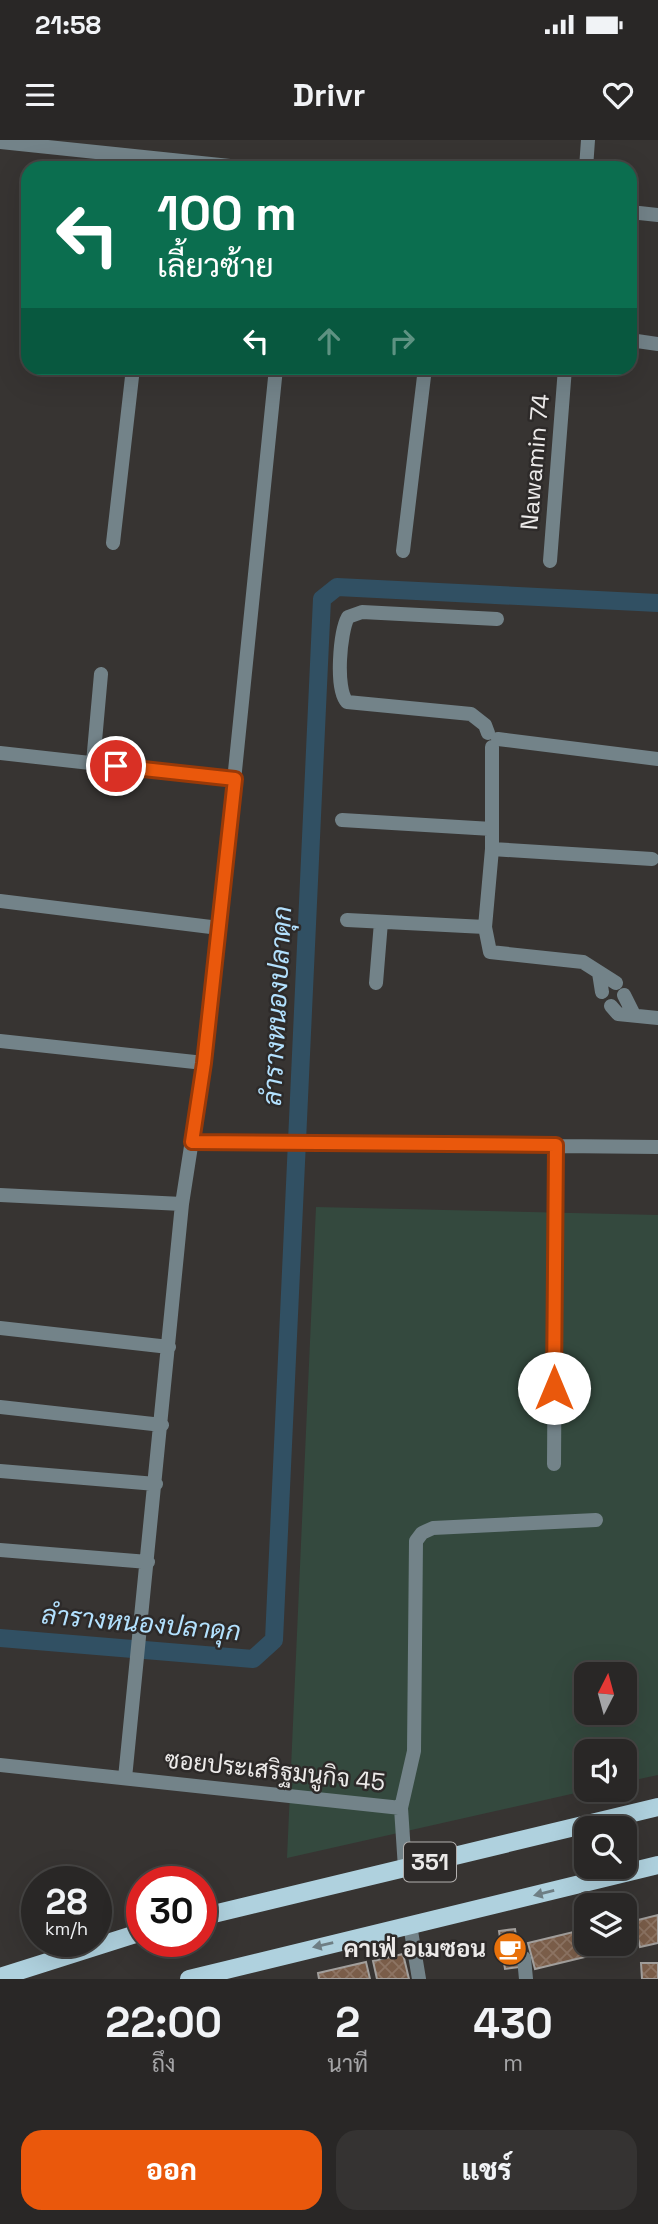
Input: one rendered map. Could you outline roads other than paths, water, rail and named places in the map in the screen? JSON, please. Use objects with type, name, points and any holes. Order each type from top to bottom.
[{"type":"main road","name":"351","points":[[217,1913],[658,1807]]},
{"type":"main road","name":"351","points":[[188,1979],[658,1865]]},
{"type":"main road","points":[[0,1977],[126,1937]]},
{"type":"street","points":[[586,161],[588,140]]},
{"type":"street","points":[[0,142],[140,161]]},
{"type":"street","points":[[637,213],[658,215]]},
{"type":"street","points":[[637,341],[658,344]]},
{"type":"street","points":[[113,543],[132,375]]},
{"type":"street","points":[[125,1778],[182,1204],[204,1063],[275,375]]},
{"type":"street","points":[[403,551],[424,375]]},
{"type":"street","name":"Nawamin 74","points":[[550,561],[564,375]]},
{"type":"street","points":[[497,619],[362,612],[348,617],[343,626],[340,688],[347,702],[471,714],[485,725],[493,740],[492,849],[485,927],[490,952],[583,962],[620,989],[634,1015]]},
{"type":"street","points":[[93,763],[101,674]]},
{"type":"street","points":[[493,740],[658,759]]},
{"type":"street","points":[[0,753],[235,779]]},
{"type":"street","points":[[342,820],[492,829]]},
{"type":"street","points":[[492,849],[652,859]]},
{"type":"street","points":[[0,901],[219,928]]},
{"type":"street","points":[[347,920],[485,927]]},
{"type":"street","points":[[376,983],[381,922]]},
{"type":"street","points":[[599,973],[601,992]]},
{"type":"street","points":[[611,1006],[618,1014],[658,1018]]},
{"type":"street","points":[[0,1041],[204,1063]]},
{"type":"street","points":[[192,1142],[658,1147]]},
{"type":"street","points":[[554,1464],[556,1145]]},
{"type":"street","points":[[0,1195],[182,1204]]},
{"type":"street","points":[[0,1328],[169,1347]]},
{"type":"street","points":[[0,1406],[162,1425]]},
{"type":"street","points":[[0,1471],[156,1484]]},
{"type":"street","points":[[401,1808],[414,1751],[416,1541],[422,1533],[433,1528],[597,1520]]},
{"type":"street","points":[[0,1550],[148,1562]]},
{"type":"street","name":"ซอยประเสริฐมนูกิจ 45","points":[[0,1765],[401,1808],[405,1868]]},
{"type":"street","points":[[410,1925],[419,1979]]},
{"type":"street","points":[[524,1958],[526,1979]]},
{"type":"waterway","name":"ลำรางหนองปลาดุก","points":[[0,1638],[253,1659],[274,1640],[322,599],[337,587],[658,603]]},
{"type":"place","name":"คาเฟ่ อเมซอน","points":[[510,1949]]}]
